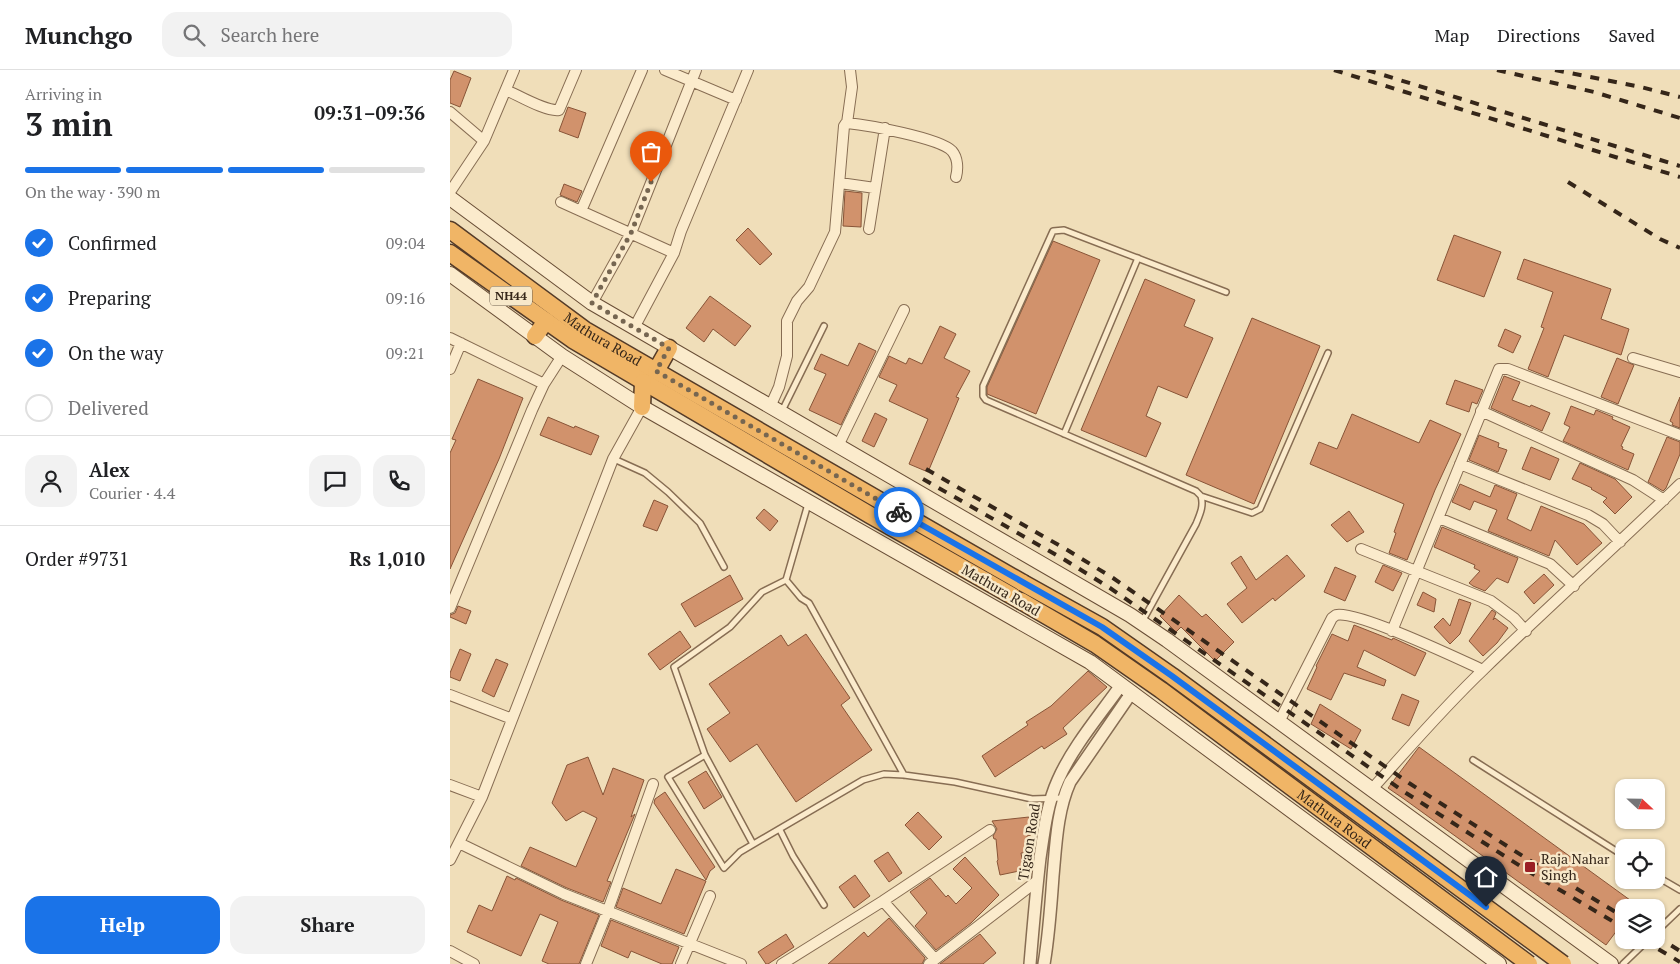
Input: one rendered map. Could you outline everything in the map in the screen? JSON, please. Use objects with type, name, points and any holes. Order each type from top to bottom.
[{"type":"highway","name":"Mathura Road","points":[[450,230],[586,330],[1102,627],[1172,676],[1563,964]]},
{"type":"highway","name":"Mathura Road","points":[[450,253],[572,340],[1095,644],[1161,690],[1529,964]]},
{"type":"highway","points":[[535,336],[546,321]]},
{"type":"highway","points":[[656,371],[669,348]]},
{"type":"highway","points":[[642,407],[643,382]]},
{"type":"main road","points":[[450,198],[592,303],[1141,622],[1611,964]]},
{"type":"main road","points":[[450,274],[562,356],[642,407],[1090,662],[1498,964]]},
{"type":"street","points":[[450,192],[484,141],[514,70]]},
{"type":"street","points":[[506,90],[549,109],[559,110],[576,70]]},
{"type":"street","points":[[582,211],[642,70]]},
{"type":"street","points":[[665,70],[736,100]]},
{"type":"street","points":[[592,303],[631,233],[696,70]]},
{"type":"street","points":[[634,328],[674,253],[681,231],[748,70]]},
{"type":"street","points":[[776,410],[778,387],[787,356],[787,321],[797,301],[809,287],[835,232],[844,126],[848,122],[852,87],[850,70]]},
{"type":"street","points":[[450,112],[484,141]]},
{"type":"street","points":[[848,122],[884,128],[936,143],[952,151],[957,163],[956,177]]},
{"type":"street","points":[[869,229],[884,128]]},
{"type":"street","points":[[840,183],[875,188]]},
{"type":"street","points":[[561,202],[674,253]]},
{"type":"street","points":[[838,446],[904,310]]},
{"type":"street","points":[[450,338],[544,384]]},
{"type":"street","points":[[450,369],[461,343]]},
{"type":"street","points":[[450,608],[532,410],[544,384],[562,356]]},
{"type":"street","points":[[1633,358],[1680,372]]},
{"type":"street","points":[[1392,631],[1499,369],[1508,369],[1680,435]]},
{"type":"street","points":[[450,860],[482,798],[613,459],[642,407]]},
{"type":"street","points":[[1481,411],[1633,480],[1664,500]]},
{"type":"street","points":[[1460,464],[1588,516],[1603,524],[1620,542]]},
{"type":"street","points":[[1372,790],[1428,727],[1483,670],[1680,484]]},
{"type":"street","points":[[1439,518],[1541,559],[1556,567],[1574,586]]},
{"type":"street","points":[[1362,549],[1417,573],[1490,601],[1514,618],[1526,631]]},
{"type":"street","points":[[1279,722],[1332,618],[1336,615],[1347,615],[1392,631],[1483,670]]},
{"type":"street","name":"Tigaon Road","points":[[1030,964],[1037,881],[1051,798],[1058,780],[1077,746],[1127,689]]},
{"type":"street","name":"Tigaon Road","points":[[1044,964],[1050,922],[1057,832],[1063,798],[1070,782],[1127,689]]},
{"type":"street","points":[[450,695],[512,719]]},
{"type":"street","points":[[586,964],[608,910],[653,784]]},
{"type":"street","points":[[450,785],[482,798]]},
{"type":"street","points":[[782,964],[883,901],[990,830]]},
{"type":"street","points":[[459,843],[564,894],[741,964]]},
{"type":"street","points":[[883,901],[932,962],[1037,881]]},
{"type":"street","points":[[681,964],[710,896]]},
{"type":"street","points":[[450,951],[474,964]]},
{"type":"lane","points":[[1141,622],[1196,524],[1203,503],[1200,496],[1196,491],[986,400],[983,396],[983,386],[1053,231],[1064,230],[1226,292]]},
{"type":"lane","points":[[1064,434],[1138,258]]},
{"type":"lane","points":[[776,410],[824,326]]},
{"type":"lane","points":[[1200,496],[1247,512],[1257,512],[1260,509],[1328,353]]},
{"type":"lane","points":[[613,459],[644,473],[668,492],[700,523],[724,567]]},
{"type":"lane","points":[[753,844],[705,755],[674,667],[730,627],[762,592],[786,580],[808,501]]},
{"type":"lane","points":[[786,580],[801,598],[809,603],[904,775]]},
{"type":"lane","points":[[705,755],[668,777],[724,868],[740,852],[753,844],[863,780],[884,774],[955,782],[1032,799],[1063,798]]},
{"type":"lane","points":[[1473,760],[1615,850]]},
{"type":"lane","points":[[780,830],[793,856],[824,905]]},
{"type":"lane","points":[[1665,881],[1680,890]]},
{"type":"lane","points":[[1665,923],[1680,909]]},
{"type":"lane","points":[[1624,964],[1639,949]]},
{"type":"building","points":[[454,71],[471,78],[460,107],[450,103],[450,80]]},
{"type":"building","points":[[568,107],[586,113],[578,138],[559,131]]},
{"type":"building","points":[[564,184],[582,191],[577,202],[560,195]]},
{"type":"building","points":[[845,191],[862,193],[861,227],[843,226]]},
{"type":"building","points":[[748,228],[772,254],[760,265],[736,240]]},
{"type":"building","points":[[1454,235],[1501,252],[1484,297],[1437,280]]},
{"type":"building","points":[[1053,241],[1100,260],[1036,414],[987,394],[987,387]]},
{"type":"building","points":[[1524,259],[1611,289],[1601,319],[1629,329],[1621,355],[1564,335],[1548,377],[1528,369],[1544,328],[1541,327],[1553,292],[1517,279]]},
{"type":"building","points":[[1145,279],[1195,300],[1184,326],[1213,338],[1187,398],[1158,386],[1146,416],[1161,423],[1146,457],[1081,430]]},
{"type":"building","points":[[710,296],[751,326],[735,346],[713,329],[704,342],[686,328]]},
{"type":"building","points":[[1252,318],[1320,346],[1254,504],[1186,475]]},
{"type":"building","points":[[940,326],[956,334],[944,358],[970,371],[956,397],[959,398],[928,472],[909,464],[928,419],[889,401],[897,385],[879,377],[889,356],[906,364],[909,358],[922,364]]},
{"type":"building","points":[[1505,329],[1521,336],[1513,353],[1498,346]]},
{"type":"building","points":[[859,343],[876,351],[841,425],[809,410],[826,374],[814,369],[821,354],[848,366]]},
{"type":"building","points":[[1617,358],[1634,365],[1618,404],[1601,397]]},
{"type":"building","points":[[1504,376],[1520,382],[1512,400],[1550,413],[1542,431],[1491,408]]},
{"type":"building","points":[[478,379],[523,398],[499,459],[450,569],[450,453],[456,440],[452,439]]},
{"type":"building","points":[[1455,380],[1483,390],[1477,404],[1472,402],[1469,412],[1446,404]]},
{"type":"building","points":[[1680,397],[1680,428],[1672,425],[1673,423],[1670,421]]},
{"type":"building","points":[[1571,406],[1594,415],[1596,410],[1630,427],[1621,446],[1623,447],[1622,449],[1634,454],[1628,470],[1563,441],[1570,427],[1564,424]]},
{"type":"building","points":[[875,413],[887,419],[874,447],[862,441]]},
{"type":"building","points":[[1352,414],[1419,443],[1430,420],[1461,434],[1435,490],[1407,560],[1389,553],[1404,504],[1310,464],[1319,442],[1337,449]]},
{"type":"building","points":[[548,417],[599,436],[591,455],[540,435]]},
{"type":"building","points":[[1479,435],[1499,443],[1498,447],[1507,450],[1498,472],[1469,460]]},
{"type":"building","points":[[1667,437],[1680,442],[1680,454],[1663,491],[1648,482]]},
{"type":"building","points":[[1531,447],[1559,459],[1550,480],[1522,469]]},
{"type":"building","points":[[1580,463],[1615,479],[1632,497],[1615,514],[1603,502],[1607,498],[1592,488],[1572,479]]},
{"type":"building","points":[[1460,484],[1490,497],[1495,485],[1517,494],[1507,519],[1531,531],[1541,506],[1584,524],[1602,543],[1577,565],[1555,540],[1549,556],[1488,531],[1497,510],[1474,501],[1470,510],[1452,502]]},
{"type":"building","points":[[654,500],[668,506],[657,531],[643,526]]},
{"type":"building","points":[[764,509],[778,521],[770,531],[756,518]]},
{"type":"building","points":[[1349,511],[1364,532],[1347,542],[1331,525]]},
{"type":"building","points":[[1442,527],[1518,558],[1508,583],[1497,578],[1485,591],[1469,583],[1480,571],[1474,568],[1475,565],[1434,547]]},
{"type":"building","points":[[1287,555],[1305,576],[1275,601],[1273,598],[1242,623],[1227,604],[1247,588],[1231,563],[1241,556],[1256,580]]},
{"type":"building","points":[[1383,565],[1402,573],[1393,591],[1375,582]]},
{"type":"building","points":[[1335,567],[1356,576],[1345,601],[1324,592]]},
{"type":"building","points":[[1544,574],[1554,585],[1534,604],[1524,592]]},
{"type":"building","points":[[730,575],[743,599],[695,627],[681,604]]},
{"type":"building","points":[[1423,592],[1436,599],[1434,612],[1417,605]]},
{"type":"building","points":[[1179,595],[1202,617],[1206,614],[1234,642],[1215,661],[1181,627],[1176,632],[1160,616]]},
{"type":"building","points":[[1459,599],[1471,603],[1460,634],[1450,644],[1434,627],[1443,618],[1450,626]]},
{"type":"building","points":[[458,606],[471,611],[466,624],[450,617],[450,615],[455,613]]},
{"type":"building","points":[[1492,610],[1496,613],[1493,620],[1495,618],[1508,628],[1497,643],[1483,656],[1469,641]]},
{"type":"building","points":[[1354,625],[1392,640],[1393,638],[1426,653],[1415,676],[1364,650],[1357,667],[1386,680],[1384,686],[1344,673],[1331,700],[1307,689],[1332,634],[1348,641]]},
{"type":"building","points":[[680,631],[691,647],[660,670],[648,654]]},
{"type":"building","points":[[806,634],[850,698],[841,705],[872,750],[796,802],[757,744],[730,762],[707,729],[730,713],[709,684],[781,635],[788,646]]},
{"type":"building","points":[[460,649],[471,654],[460,681],[450,677],[450,673]]},
{"type":"building","points":[[496,659],[508,664],[494,697],[482,691]]},
{"type":"building","points":[[1088,671],[1107,687],[1063,728],[1067,734],[1044,749],[1042,746],[995,777],[982,756],[1028,725],[1026,722],[1051,706]]},
{"type":"building","points":[[1402,694],[1419,701],[1409,726],[1392,719]]},
{"type":"building","points":[[1320,704],[1361,730],[1351,749],[1311,724]]},
{"type":"building","points":[[1419,747],[1629,899],[1615,899],[1615,933],[1606,945],[1388,788]]},
{"type":"building","points":[[588,757],[603,795],[613,768],[644,780],[631,817],[635,814],[607,881],[611,882],[603,902],[567,888],[521,866],[530,847],[576,867],[597,818],[583,811],[566,821],[552,803],[567,765]]},
{"type":"building","points":[[706,771],[722,797],[704,809],[688,782]]},
{"type":"building","points":[[665,792],[715,867],[710,871],[706,880],[654,803],[655,799]]},
{"type":"building","points":[[918,812],[942,837],[929,850],[905,825]]},
{"type":"building","points":[[1029,817],[1031,835],[1027,836],[1029,852],[1021,853],[1024,870],[1000,875],[996,839],[993,836],[997,829],[992,821]]},
{"type":"building","points":[[888,852],[902,873],[889,882],[874,861]]},
{"type":"building","points":[[965,857],[999,895],[971,923],[936,950],[915,926],[927,913],[910,892],[930,878],[946,897],[948,895],[956,904],[972,888],[953,869]]},
{"type":"building","points":[[676,869],[706,881],[684,934],[616,907],[623,888],[661,904]]},
{"type":"building","points":[[855,875],[870,896],[854,908],[839,887]]},
{"type":"building","points":[[507,876],[515,880],[516,878],[561,900],[599,915],[579,964],[549,964],[542,961],[558,922],[540,914],[521,956],[467,932],[479,905],[492,911]]},
{"type":"building","points":[[889,918],[925,958],[922,964],[828,964],[864,932],[868,937]]},
{"type":"building","points":[[611,920],[679,947],[672,964],[662,964],[631,951],[628,958],[601,946]]},
{"type":"building","points":[[786,934],[794,947],[766,964],[758,952]]},
{"type":"building","points":[[980,934],[996,953],[983,964],[940,964]]},
{"type":"railway","points":[[1334,70],[1680,177]]},
{"type":"railway","points":[[1367,70],[1680,166]]},
{"type":"railway","points":[[1497,70],[1594,92],[1680,118]]},
{"type":"railway","points":[[1555,70],[1641,87],[1680,97]]},
{"type":"railway","points":[[1568,182],[1660,239],[1680,248]]},
{"type":"railway","points":[[926,469],[1113,578],[1409,783],[1532,862],[1615,912]]},
{"type":"railway","points":[[923,479],[1065,560],[1110,588],[1406,793],[1528,871],[1615,923]]},
{"type":"railway","points":[[1665,942],[1680,951]]},
{"type":"railway","points":[[1658,949],[1680,962]]},
{"type":"way so far","points":[[651,182],[631,233],[592,303],[669,348],[656,371],[899,512]]},
{"type":"place","name":"Raja Nahar Singh","points":[[1530,867]]},
{"type":"route","points":[[899,512],[1102,627],[1172,676],[1486,907]]}]
